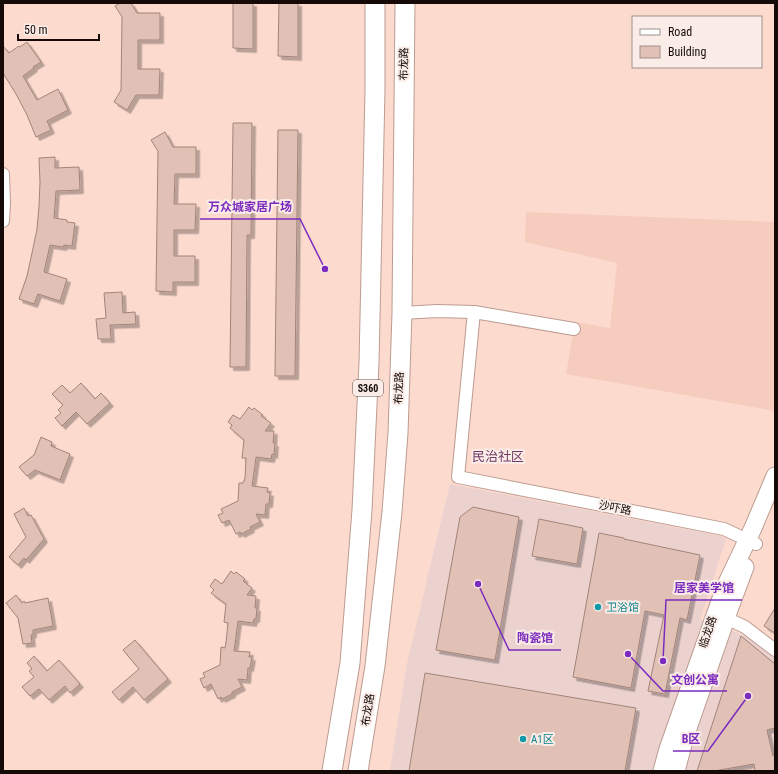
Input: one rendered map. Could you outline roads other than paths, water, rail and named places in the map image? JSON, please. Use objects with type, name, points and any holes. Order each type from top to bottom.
[{"type":"main road","name":"S360","points":[[332,771],[350,663],[362,510],[369,363],[375,90],[375,3]]},
{"type":"main road","name":"布龙路","points":[[358,771],[375,666],[392,512],[398,433],[402,313],[406,3]]},
{"type":"main road","name":"临龙路","points":[[676,771],[685,737],[726,618],[747,564],[752,541],[775,476]]},
{"type":"main road","name":"临龙路","points":[[662,771],[668,749],[725,587],[736,563],[752,541],[775,500]]},
{"type":"street","points":[[3,174],[3,221]]},
{"type":"street","points":[[402,313],[437,311],[474,312],[574,329]]},
{"type":"street","name":"沙吓路","points":[[474,312],[458,477],[724,529],[752,541]]},
{"type":"street","points":[[726,618],[745,627],[775,650]]},
{"type":"place","name":"万众城家居广场","points":[[325,269]]},
{"type":"place","name":"陶瓷馆","points":[[478,584]]},
{"type":"place","name":"卫浴馆","points":[[598,607]]},
{"type":"place","name":"文创公寓","points":[[628,654]]},
{"type":"place","name":"居家美学馆","points":[[663,661]]},
{"type":"place","name":"B区","points":[[748,696]]},
{"type":"place","name":"A1区","points":[[523,739]]},
{"type":"district","name":"民治社区","points":[[498,456]]}]
